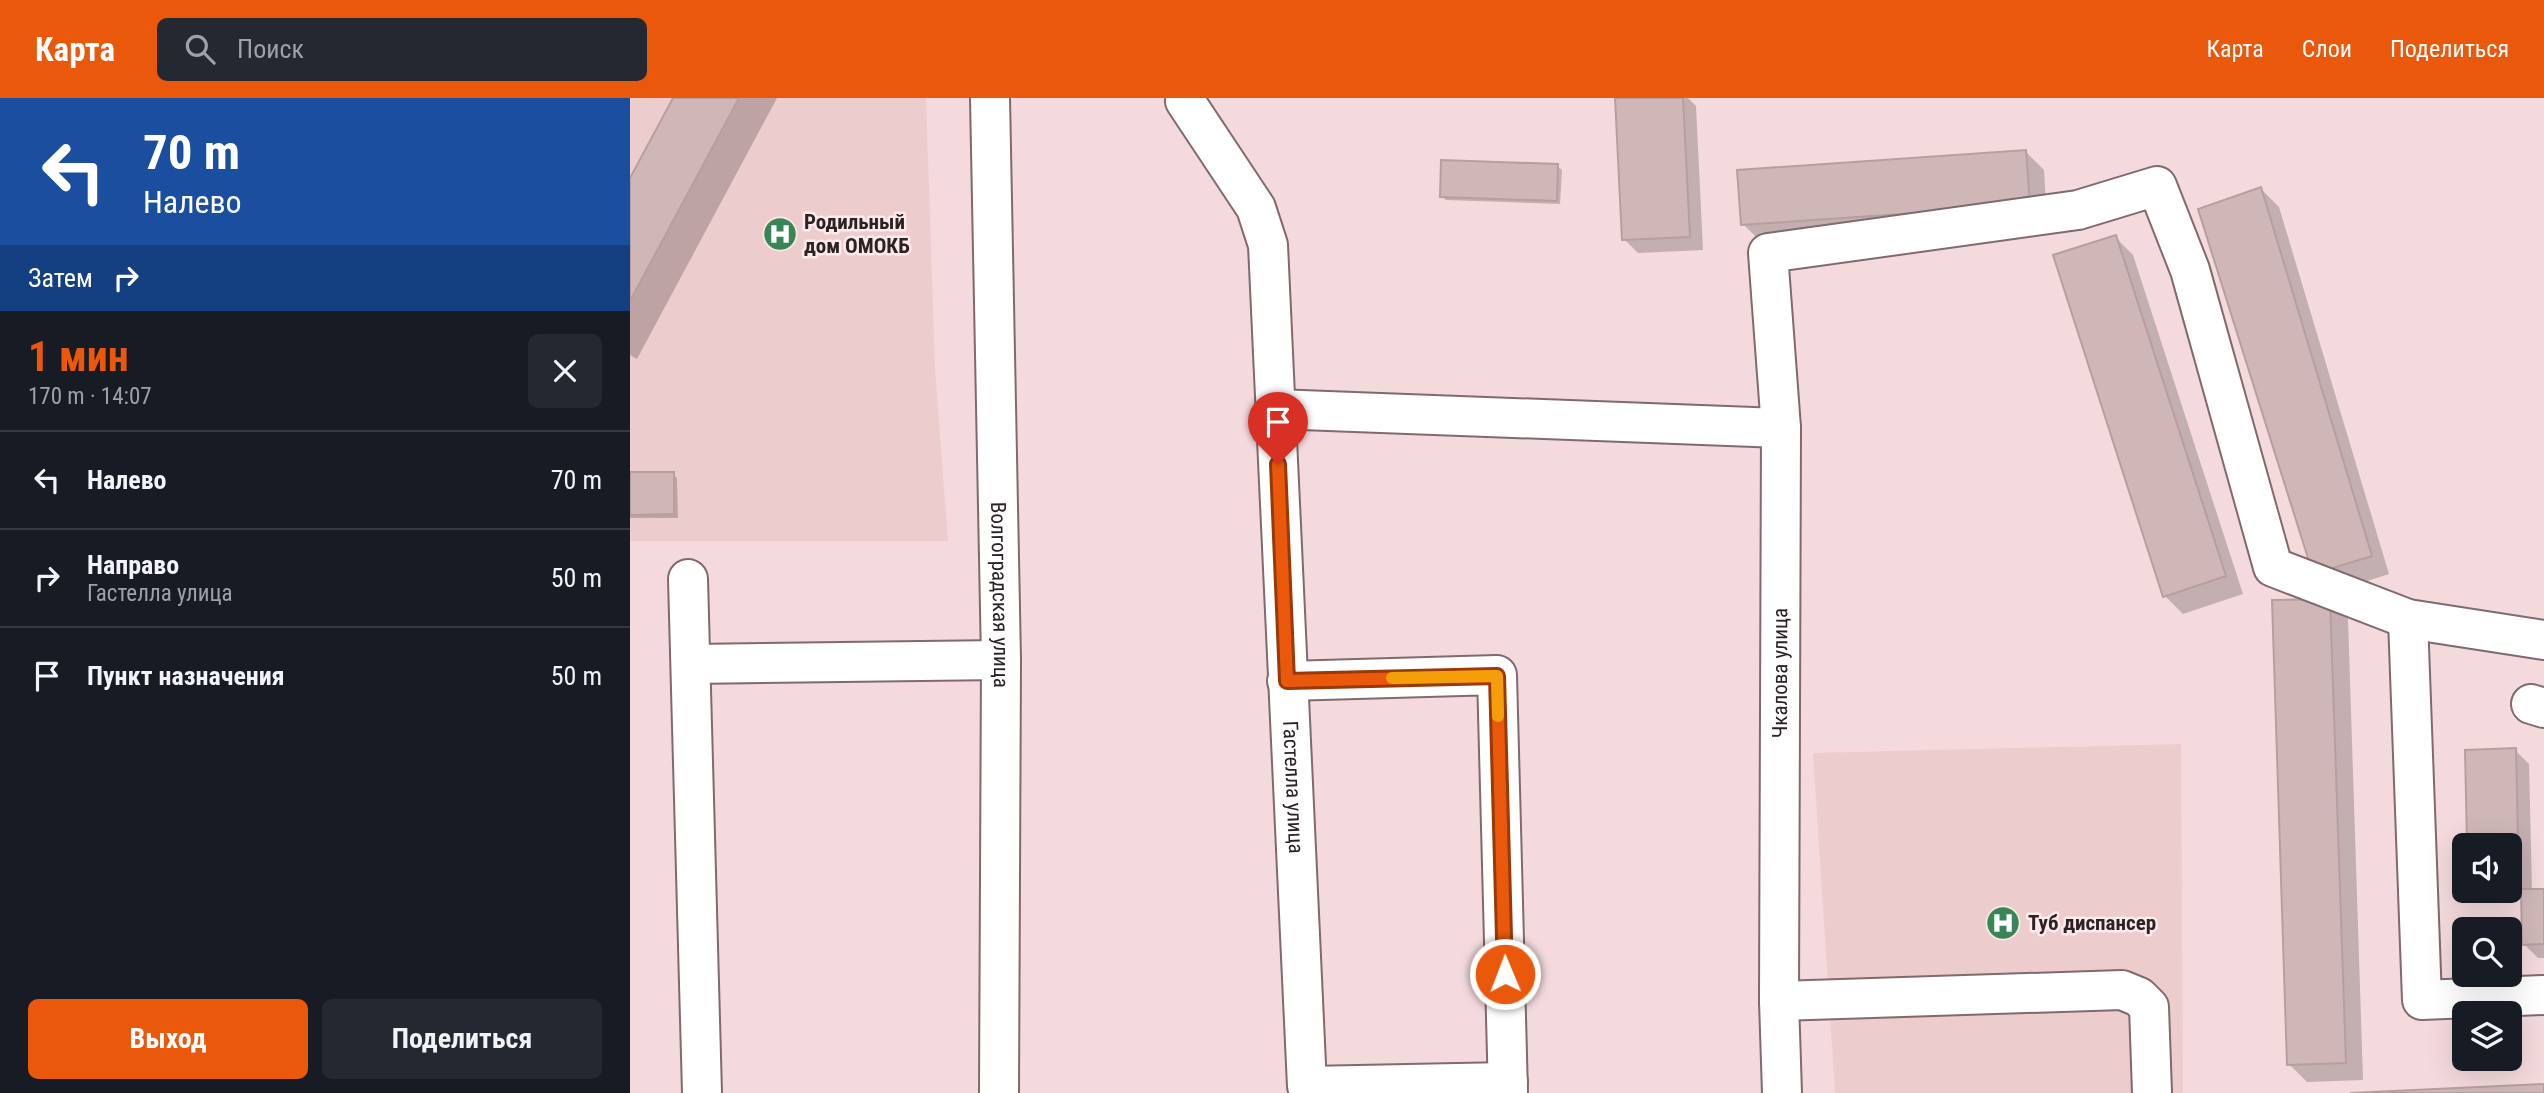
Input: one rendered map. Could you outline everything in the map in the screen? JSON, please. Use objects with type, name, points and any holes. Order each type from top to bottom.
[{"type":"street","name":"Волгоградская улица","points":[[990,98],[1000,660],[999,1093]]},
{"type":"street","name":"Гастелла улица","points":[[1186,99],[1256,208],[1268,245],[1307,1086],[1508,1088]]},
{"type":"street","name":"Чкалова улица","points":[[1782,1093],[1779,1001],[1781,428],[1768,253],[2078,210],[2157,186],[2190,270],[2273,567],[2408,619]]},
{"type":"street","points":[[1275,410],[1781,428]]},
{"type":"street","points":[[688,579],[702,1093]]},
{"type":"street","points":[[2544,640],[2408,619],[2422,1000],[2544,995]]},
{"type":"street","points":[[692,664],[1000,660]]},
{"type":"street","points":[[1287,681],[1497,676],[1508,1088]]},
{"type":"street","points":[[1779,1001],[2122,990],[2139,997],[2149,1007],[2152,1093]]},
{"type":"shaded area","name":"Родильный дом ОМОКБ","points":[[630,98],[926,98],[935,369],[948,541],[630,541]]},
{"type":"shaded area","name":"Туб диспансер","points":[[2181,744],[2183,1093],[1835,1093],[1813,753]]},
{"type":"building","points":[[673,98],[739,98],[630,301],[630,178]]},
{"type":"building","points":[[1615,98],[1683,98],[1690,237],[1622,240]]},
{"type":"building","points":[[2026,150],[2030,205],[1741,225],[1737,170]]},
{"type":"building","points":[[1441,160],[1558,164],[1557,201],[1440,197]]},
{"type":"building","points":[[2261,187],[2372,556],[2313,574],[2198,209]]},
{"type":"building","points":[[2116,235],[2226,576],[2163,597],[2053,255]]},
{"type":"building","points":[[630,472],[674,472],[674,514],[630,515]]},
{"type":"building","points":[[2330,599],[2346,1063],[2287,1065],[2272,600]]},
{"type":"building","points":[[2516,748],[2518,833],[2467,833],[2465,750]]},
{"type":"building","points":[[2522,889],[2544,889],[2544,944],[2522,945]]},
{"type":"building","points":[[2544,1084],[2544,1093],[2350,1093]]},
{"type":"slow traffic","points":[[1392,678],[1497,676],[1498,716]]},
{"type":"place","name":"Родильный дом ОМОКБ","points":[[780,234]]},
{"type":"place","name":"Туб диспансер","points":[[2003,923]]},
{"type":"route","points":[[1278,464],[1287,681],[1497,676],[1505,974]]}]
